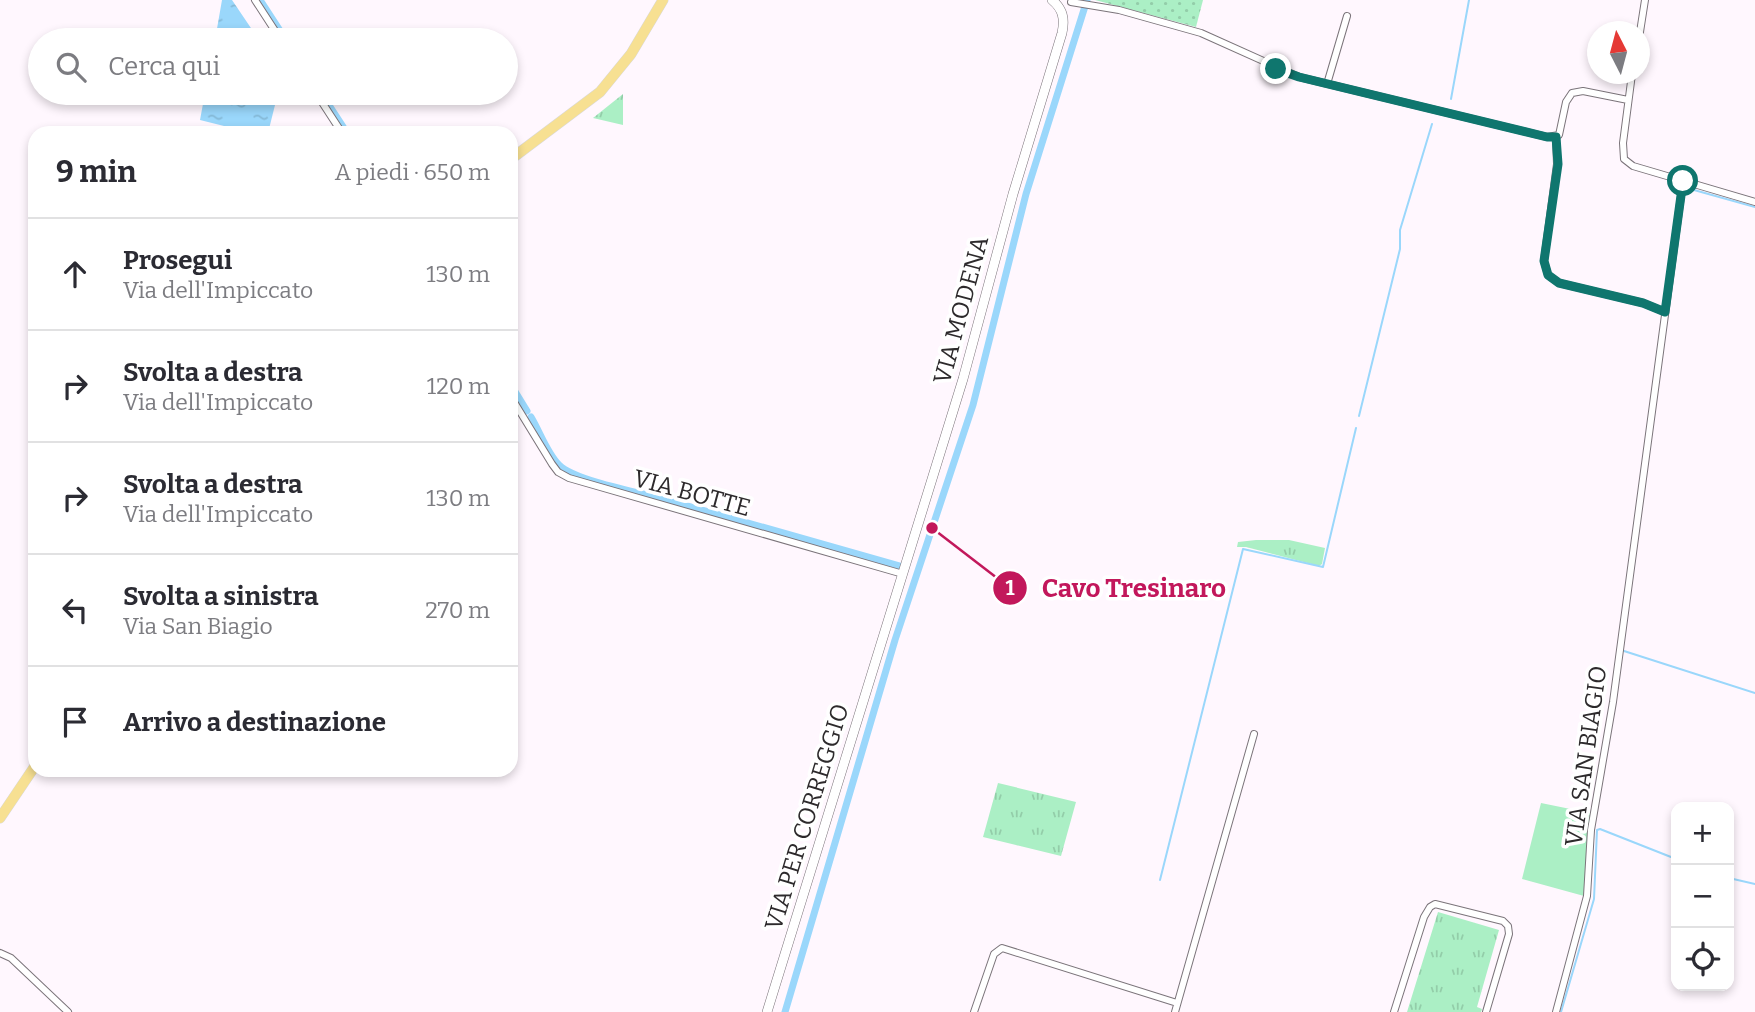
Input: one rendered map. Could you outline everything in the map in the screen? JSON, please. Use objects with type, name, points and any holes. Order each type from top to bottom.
[{"type":"main road","points":[[518,154],[600,93],[631,54],[663,0]]},
{"type":"main road","points":[[0,818],[28,776]]},
{"type":"street","points":[[255,0],[273,28]]},
{"type":"street","points":[[1052,0],[1061,10],[1074,2],[1119,10],[1200,33],[1283,72],[1327,84],[1556,137]]},
{"type":"street","points":[[1642,21],[1645,0]]},
{"type":"street","name":"VIA MODENA","points":[[884,632],[963,379],[1013,194],[1062,33],[1064,24],[1061,10]]},
{"type":"street","points":[[1327,84],[1347,16]]},
{"type":"street","points":[[1630,84],[1622,152],[1624,159],[1633,166],[1755,202]]},
{"type":"street","points":[[1628,100],[1583,91],[1572,93],[1566,102],[1560,131],[1556,137],[1558,164],[1544,261],[1548,275],[1559,283],[1643,303],[1665,312]]},
{"type":"street","points":[[324,105],[337,126]]},
{"type":"street","name":"VIA SAN BIAGIO","points":[[1556,1012],[1587,896],[1591,830],[1613,702],[1683,181]]},
{"type":"street","name":"VIA BOTTE","points":[[518,408],[555,468],[569,478],[903,574]]},
{"type":"street","name":"VIA PER CORREGGIO","points":[[767,1012],[884,632]]},
{"type":"street","points":[[1175,1012],[1254,734]]},
{"type":"street","points":[[1394,1012],[1424,917],[1435,904],[1503,921],[1508,926],[1509,934],[1486,1012]]},
{"type":"street","points":[[974,1012],[993,954],[1002,948],[1177,1003]]},
{"type":"street","points":[[0,953],[11,958],[68,1012]]},
{"type":"green space","points":[[1095,0],[1203,0],[1196,27]]},
{"type":"green space","points":[[623,94],[623,125],[593,118]]},
{"type":"green space","points":[[1289,540],[1325,548],[1322,564],[1319,566],[1237,547],[1238,542]]},
{"type":"green space","points":[[998,783],[1076,802],[1061,856],[983,837]]},
{"type":"green space","points":[[1541,803],[1590,813],[1584,896],[1522,879]]},
{"type":"green space","points":[[1438,912],[1499,930],[1477,1007],[1482,1009],[1481,1012],[1407,1012]]},
{"type":"water","points":[[222,0],[232,0],[251,28],[217,28]]},
{"type":"water","points":[[203,105],[275,105],[270,126],[224,126],[200,120]]},
{"type":"waterway","points":[[260,0],[278,28]]},
{"type":"waterway","points":[[785,1012],[895,640],[973,405],[1026,194],[1087,0]]},
{"type":"waterway","points":[[1451,99],[1469,0]]},
{"type":"waterway","points":[[329,105],[342,126]]},
{"type":"waterway","points":[[1359,416],[1400,249],[1400,230],[1432,124]]},
{"type":"waterway","points":[[1694,190],[1755,207]]},
{"type":"waterway","points":[[518,396],[527,411]]},
{"type":"waterway","points":[[531,417],[551,455],[567,471],[593,481],[664,499]]},
{"type":"waterway","points":[[1160,880],[1243,549],[1323,567],[1356,428]]},
{"type":"waterway","points":[[670,501],[900,566]]},
{"type":"waterway","points":[[1624,651],[1755,693]]},
{"type":"waterway","points":[[1561,1012],[1594,899],[1597,830],[1671,857]]},
{"type":"waterway","points":[[1734,879],[1755,884]]},
{"type":"place","name":"Cavo Tresinaro","points":[[932,528]]},
{"type":"route","points":[[1276,69],[1427,109],[1556,137],[1558,164],[1544,261],[1548,275],[1559,283],[1643,303],[1665,312],[1683,181]]}]
